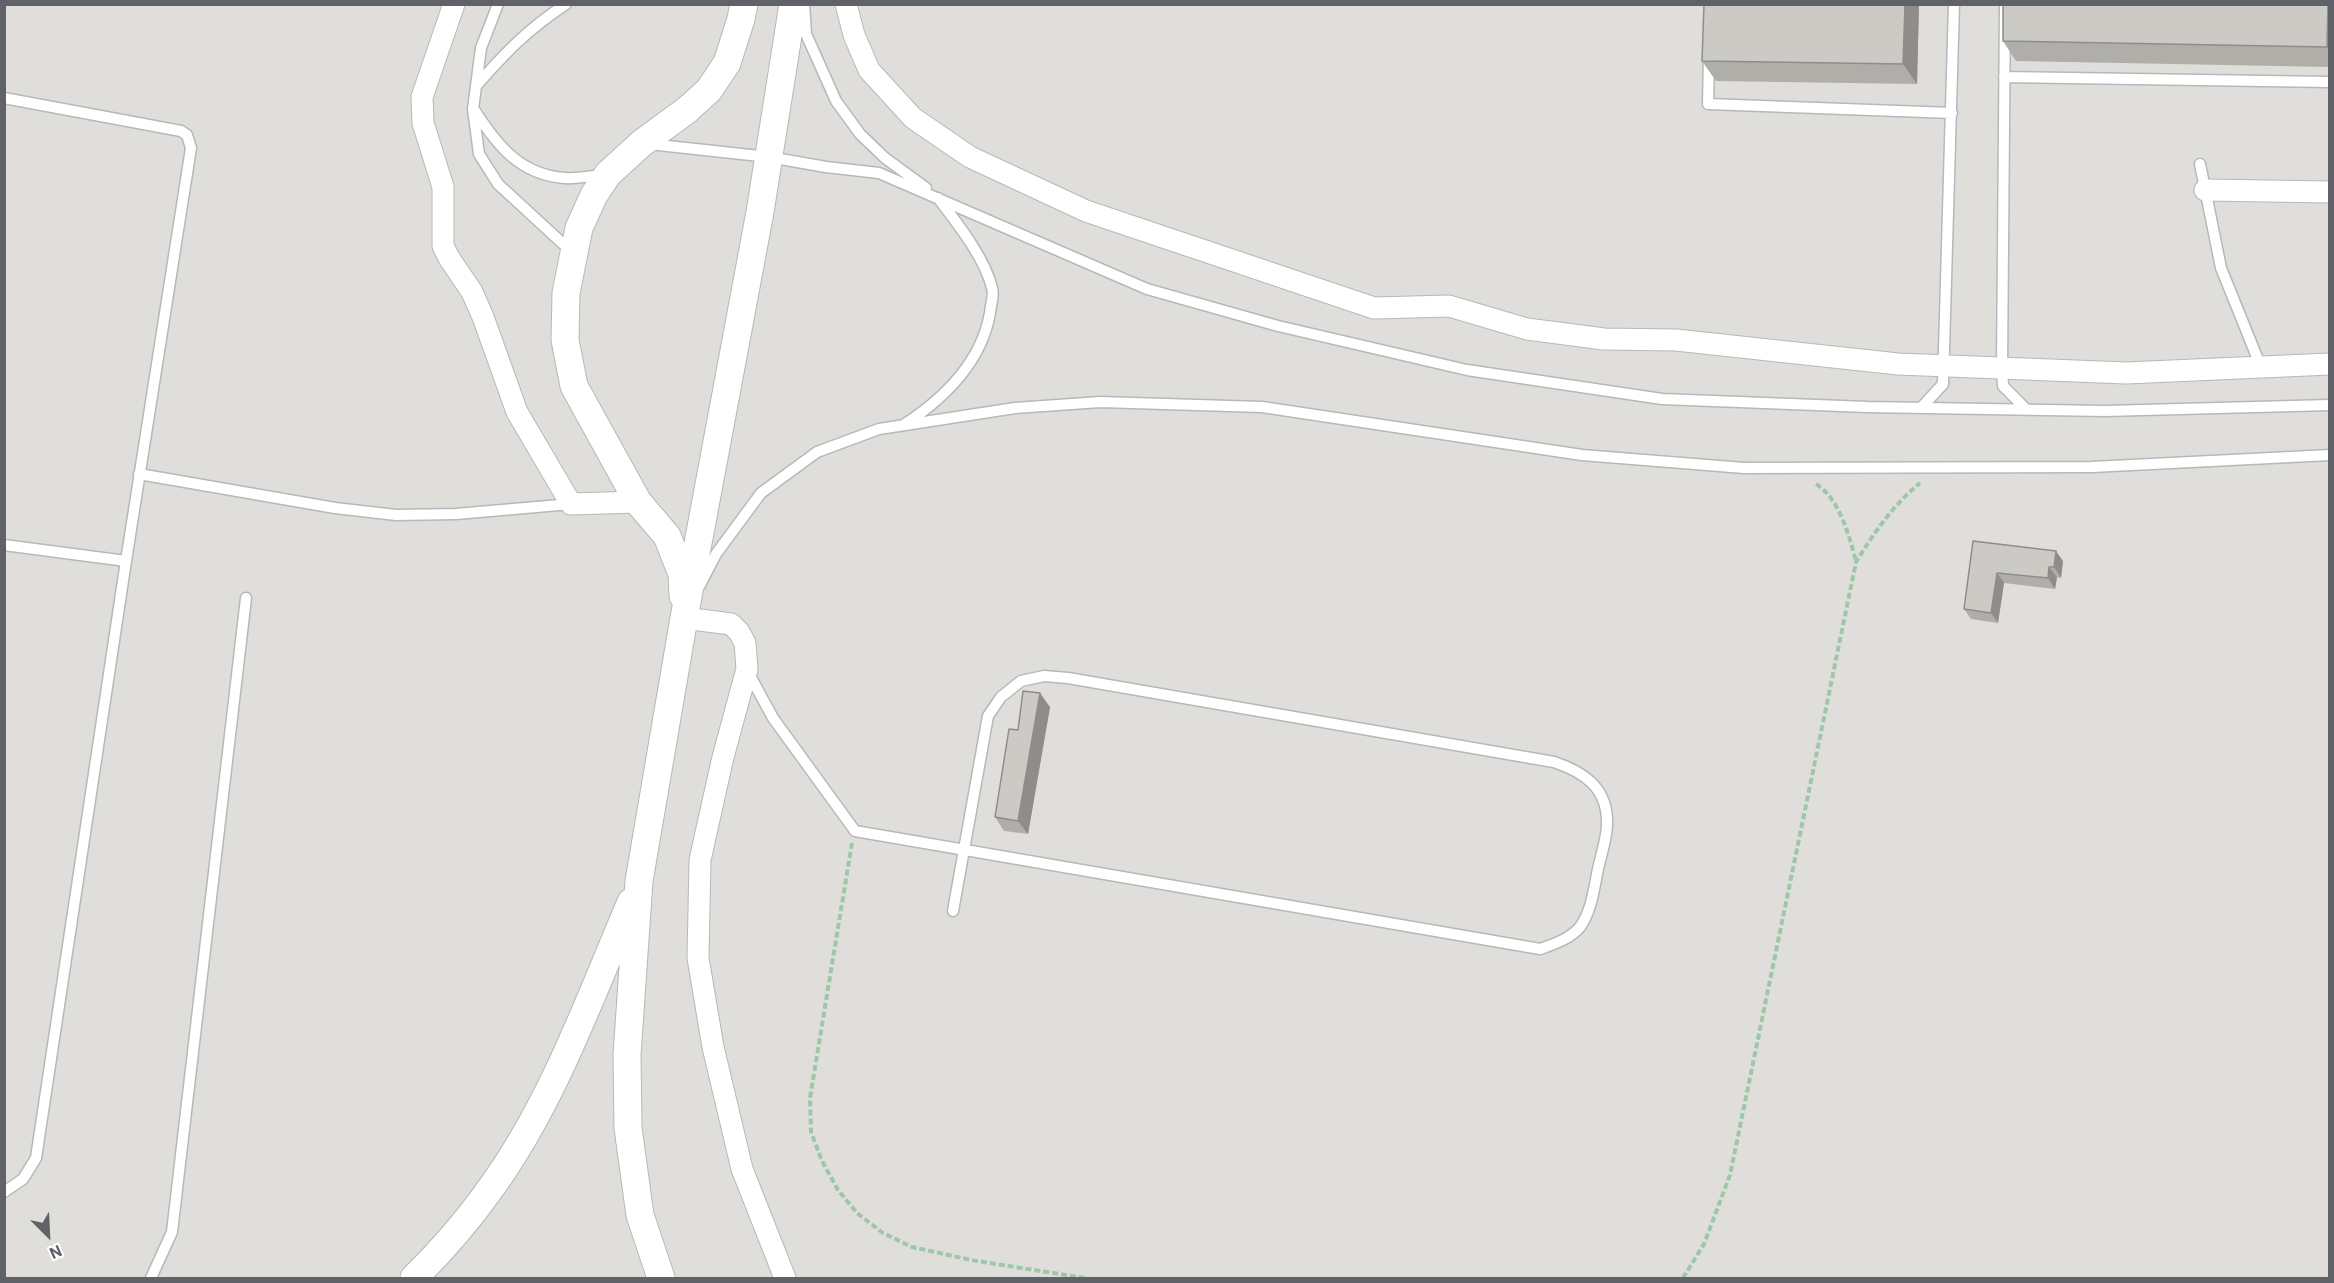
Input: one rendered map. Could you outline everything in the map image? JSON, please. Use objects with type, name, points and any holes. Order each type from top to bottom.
[{"type":"street","points":[[454,4],[422,97],[423,123],[443,187],[443,246],[448,258],[472,292],[517,412],[572,504],[638,502]]},
{"type":"street","points":[[684,618],[682,574],[667,536],[638,502],[574,386],[565,340],[566,293],[579,228],[594,195],[609,174],[642,143],[687,110],[709,90],[727,63],[744,4]]},
{"type":"street","points":[[656,1278],[640,1215],[628,1128],[627,1066],[639,881],[684,618],[769,157],[793,4]]},
{"type":"street","points":[[846,4],[854,35],[869,70],[913,118],[970,157],[1086,211],[1374,308],[1449,306],[1527,329],[1604,339],[1676,340],[1945,366],[2126,373],[2330,364]]},
{"type":"street","points":[[2205,190],[2330,192]]},
{"type":"street","points":[[684,618],[731,624],[745,643],[747,669],[723,757],[700,860],[698,958],[713,1047],[742,1169],[785,1278]]},
{"type":"street","points":[[440,1278],[531,1124],[567,1052],[639,881]]},
{"type":"street","points":[[414,1278],[435,1257],[489,1192]]},
{"type":"street","points":[[640,1215],[662,1278]]},
{"type":"lane","points":[[498,4],[480,48],[473,109],[479,153],[498,184],[574,254]]},
{"type":"lane","points":[[476,86],[506,51],[538,23],[566,4]]},
{"type":"lane","points":[[804,4],[806,34],[836,100],[861,134],[885,158],[939,198],[980,258],[993,290],[989,320],[978,349],[957,381],[931,407],[902,426]]},
{"type":"lane","points":[[1922,408],[1943,384],[1945,366],[1954,4]]},
{"type":"lane","points":[[2005,4],[2002,368],[2003,386],[2027,410]]},
{"type":"lane","points":[[1710,49],[1708,104],[1952,113]]},
{"type":"lane","points":[[2004,77],[2330,81]]},
{"type":"lane","points":[[4,98],[181,132],[188,135],[190,141],[36,1158],[23,1179],[4,1192]]},
{"type":"lane","points":[[473,109],[494,141],[516,161],[534,171],[565,178],[609,174]]},
{"type":"lane","points":[[642,143],[769,157],[879,174],[1148,288],[1278,326],[1467,370],[1662,399],[1922,408],[2105,411],[2330,405]]},
{"type":"lane","points":[[2200,164],[2221,268],[2261,367]]},
{"type":"lane","points":[[684,618],[716,554],[761,493],[817,452],[879,429],[1015,408],[1100,402],[1262,407],[1582,455],[1744,468],[2092,467],[2330,455]]},
{"type":"lane","points":[[139,474],[335,508],[396,515],[456,514],[572,504]]},
{"type":"lane","points":[[4,545],[126,561]]},
{"type":"lane","points":[[151,1278],[172,1232],[246,598]]},
{"type":"lane","points":[[747,669],[773,718],[855,831],[963,850],[1540,949],[1562,941],[1579,927],[1590,909],[1607,823],[1603,799],[1592,782],[1575,769],[1554,762],[1079,680],[1044,676],[1021,681],[1001,697],[988,716],[963,850],[953,911]]},
{"type":"path","points":[[1683,1278],[1704,1244],[1730,1175],[1856,562],[1891,511],[1918,484],[1950,467]]},
{"type":"path","points":[[1791,468],[1822,488],[1849,534],[1856,562]]},
{"type":"path","points":[[855,831],[810,1098],[811,1132],[822,1161],[838,1190],[857,1213],[883,1233],[912,1246],[971,1260],[1085,1278]]},
{"type":"shaded area","points":[[5,5],[2329,5],[2329,1278],[5,1278]]},
{"type":"building","points":[[1704,4],[1905,4],[1903,64],[1702,61]]},
{"type":"building","points":[[2003,4],[2328,4],[2327,47],[2003,41]]},
{"type":"building","points":[[1973,541],[2056,551],[2054,567],[2049,567],[2048,578],[1997,573],[1991,613],[1964,609]]},
{"type":"building","points":[[1023,691],[1040,693],[1018,821],[995,817],[1009,729],[1018,730]]}]
